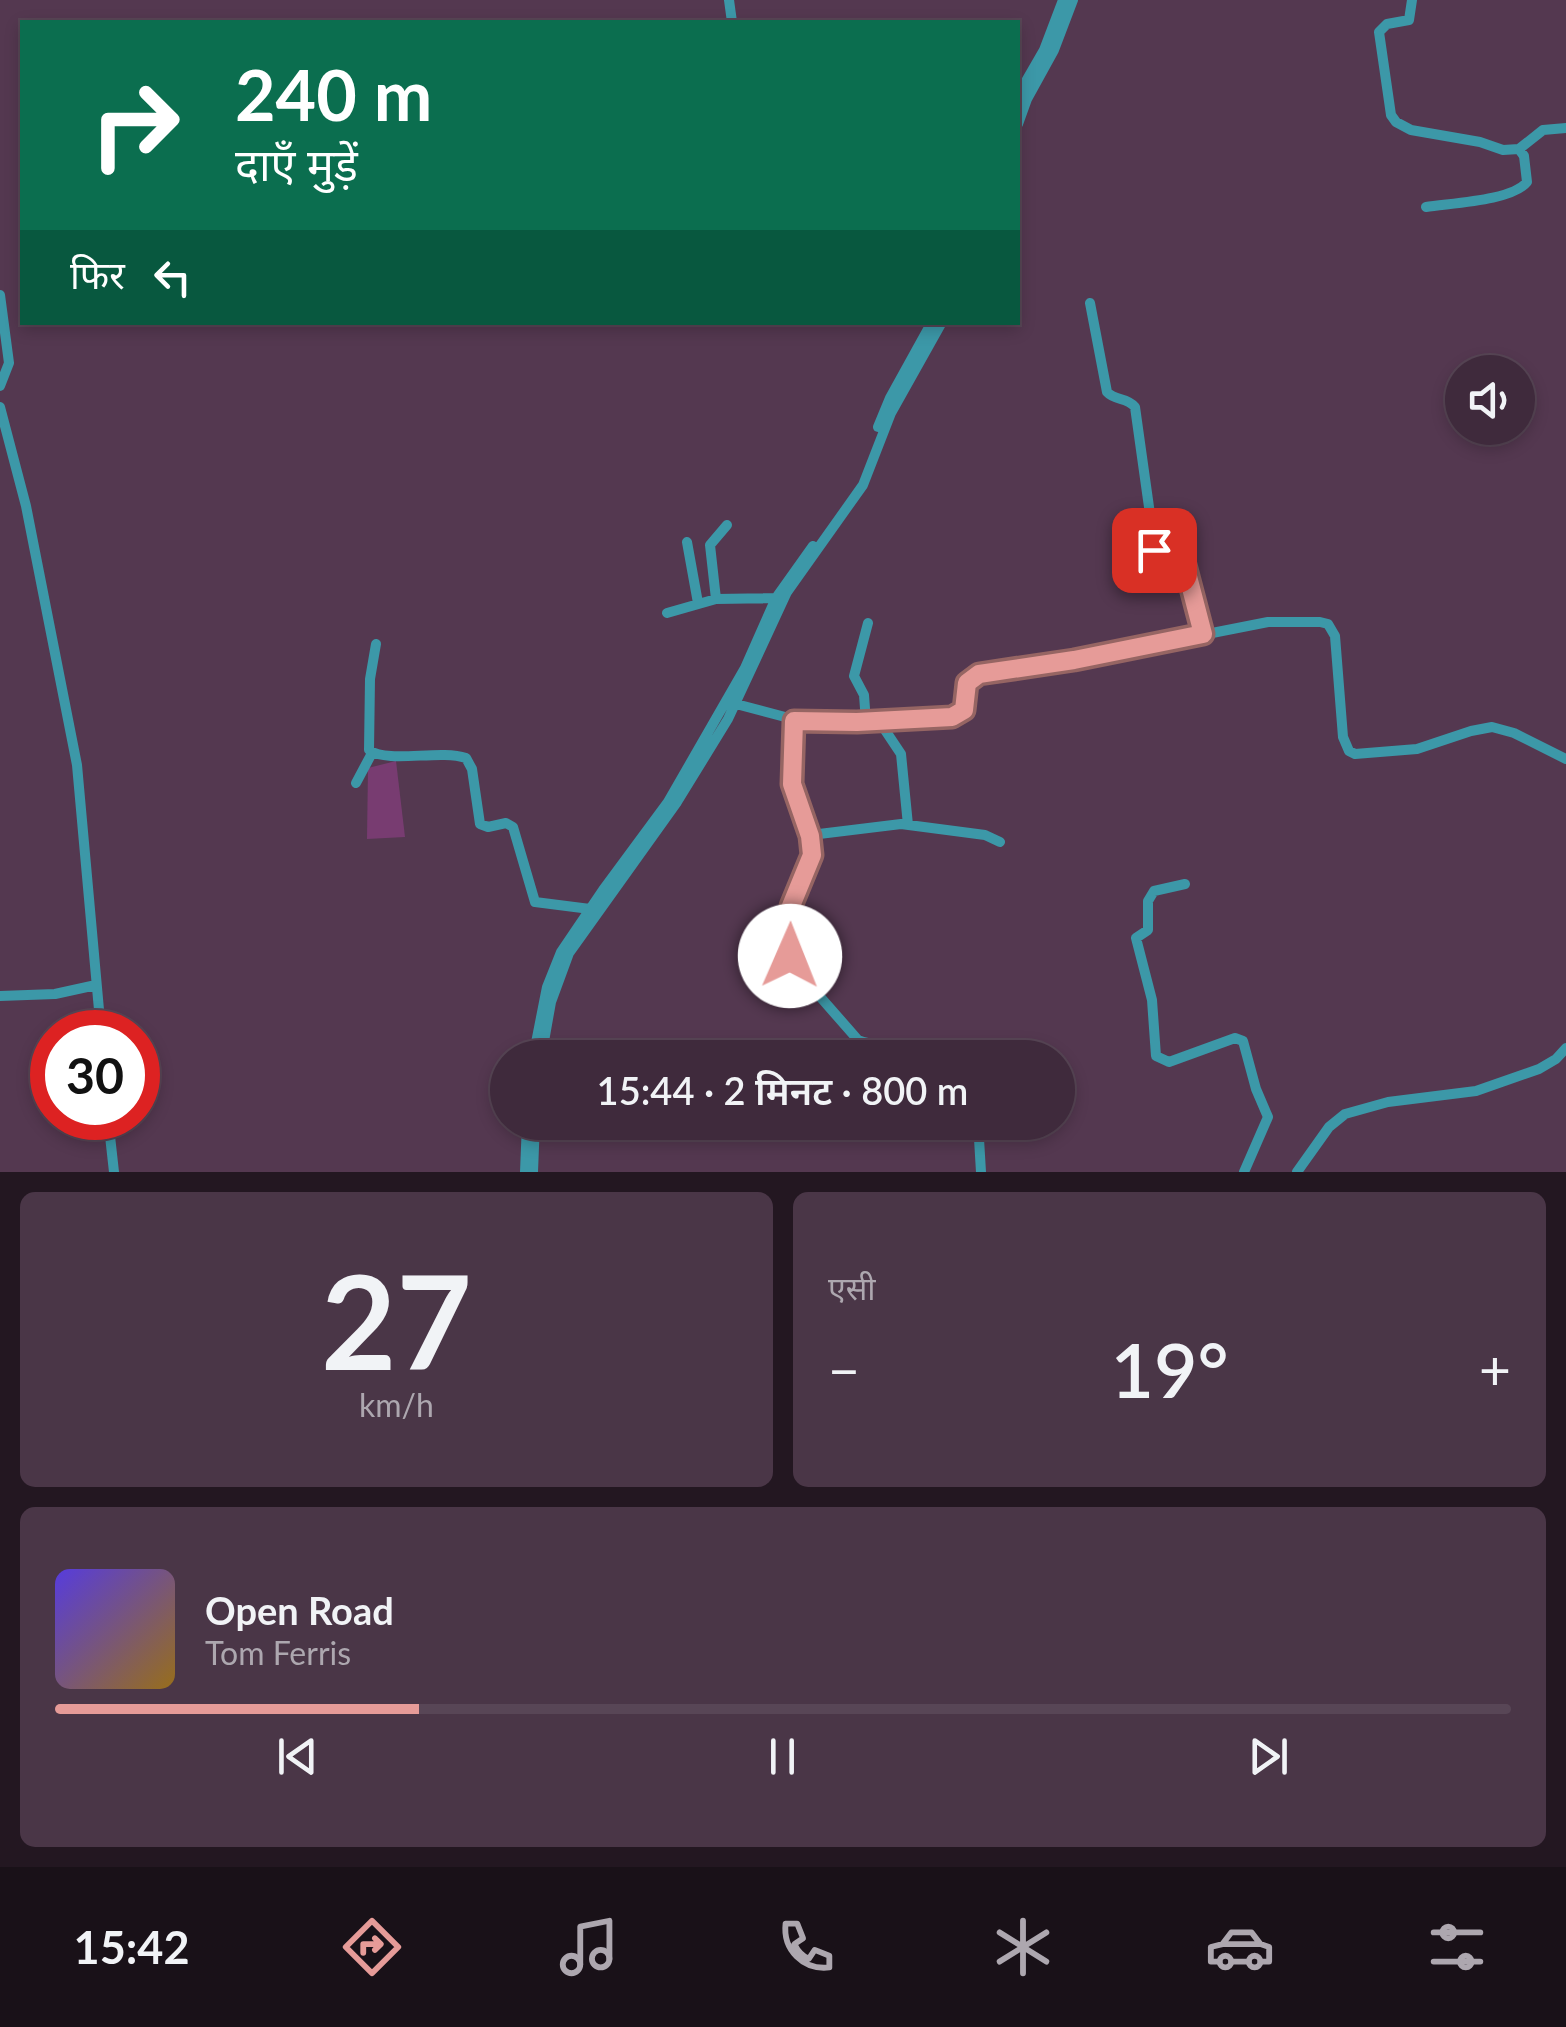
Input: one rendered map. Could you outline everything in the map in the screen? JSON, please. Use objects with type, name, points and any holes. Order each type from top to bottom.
[{"type":"street","points":[[1020,92],[1044,50],[1063,0]]},
{"type":"street","points":[[1020,118],[1026,99],[1054,50],[1073,0]]},
{"type":"street","points":[[1412,0],[1409,20],[1387,24],[1379,32],[1391,116],[1396,122],[1411,130],[1503,150],[1519,148],[1543,130],[1566,128]]},
{"type":"street","points":[[1426,207],[1495,196],[1525,186],[1524,156],[1519,148]]},
{"type":"street","points":[[0,294],[9,363],[0,386]]},
{"type":"street","points":[[1090,303],[1107,392],[1136,407],[1156,557],[1164,565],[1185,565],[1203,634]]},
{"type":"street","points":[[537,1040],[552,972],[590,909],[677,788],[746,668],[776,598],[858,480],[890,398],[930,325]]},
{"type":"street","points":[[544,1040],[551,1002],[569,953],[677,802],[736,704],[787,592],[863,484],[891,413],[940,325]]},
{"type":"street","points":[[0,407],[26,506],[77,764],[99,1010]]},
{"type":"street","points":[[716,599],[710,546],[728,525]]},
{"type":"street","points":[[687,542],[698,603]]},
{"type":"street","points":[[667,613],[716,599],[776,598]]},
{"type":"street","points":[[736,704],[794,721],[866,722],[956,716],[966,704],[967,683],[979,674],[1074,660],[1268,622],[1328,624],[1335,636],[1344,745],[1355,754],[1417,749],[1470,730],[1492,727],[1514,732],[1566,759]]},
{"type":"street","points":[[866,722],[864,696],[854,676],[868,623]]},
{"type":"street","points":[[376,644],[370,679],[368,744],[372,753],[466,758],[472,769],[480,824],[513,826],[535,902],[590,909]]},
{"type":"street","points":[[794,721],[792,784],[810,836],[812,855],[791,906],[790,956],[794,967],[858,1040]]},
{"type":"street","points":[[879,721],[900,754],[908,825]]},
{"type":"street","points":[[356,783],[372,753]]},
{"type":"street","points":[[810,836],[908,825],[985,835],[1000,842]]},
{"type":"street","points":[[1185,884],[1154,891],[1148,901],[1148,930],[1136,938],[1152,1000],[1156,1056],[1168,1062],[1235,1038],[1243,1041],[1268,1117],[1244,1172]]},
{"type":"street","points":[[0,996],[55,994],[96,984]]},
{"type":"street","points":[[1297,1172],[1329,1127],[1345,1114],[1388,1102],[1476,1091],[1548,1064],[1566,1048]]},
{"type":"street","points":[[110,1140],[114,1172]]},
{"type":"street","points":[[525,1172],[526,1140]]},
{"type":"street","points":[[533,1172],[534,1140]]},
{"type":"street","points":[[979,1140],[981,1172]]},
{"type":"shaded area","points":[[396,761],[405,837],[367,839],[368,768]]},
{"type":"route","points":[[790,956],[791,906],[812,855],[810,836],[792,784],[794,721],[952,717],[964,710],[967,683],[979,674],[1203,634],[1185,565],[1164,565],[1154,550]]}]
